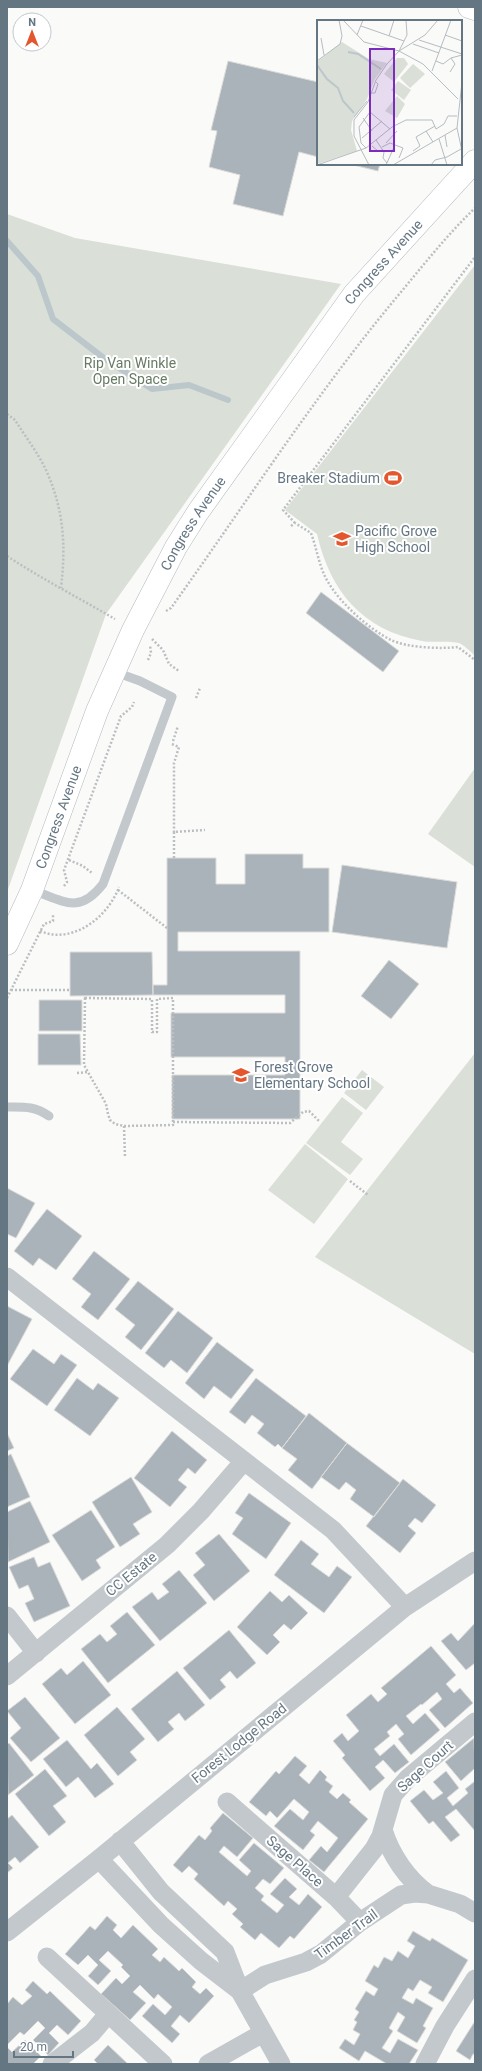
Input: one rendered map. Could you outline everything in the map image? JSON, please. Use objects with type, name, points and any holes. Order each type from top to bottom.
[{"type":"street","points":[[469,7],[475,9]]},
{"type":"street","name":"Congress Avenue","points":[[7,944],[32,890],[97,711],[115,672],[147,634],[176,547],[194,518],[354,294],[475,161]]},
{"type":"street","points":[[7,1277],[333,1530],[405,1607]]},
{"type":"street","name":"CC Estate","points":[[7,1676],[167,1544],[202,1511],[244,1461]]},
{"type":"street","name":"Forest Lodge Road","points":[[7,1932],[99,1859],[405,1607],[475,1561]]},
{"type":"street","points":[[7,1616],[36,1653]]},
{"type":"street","name":"Sage Court","points":[[336,1897],[374,1849],[383,1830],[393,1795],[408,1778],[475,1722]]},
{"type":"street","name":"Sage Place","points":[[227,1802],[336,1897],[360,1922]]},
{"type":"street","points":[[383,1830],[389,1848],[407,1874],[428,1894]]},
{"type":"street","points":[[120,1841],[161,1892],[225,1952],[240,1990],[263,2034],[281,2064]]},
{"type":"street","points":[[99,1859],[161,1925],[201,1961],[240,1990]]},
{"type":"street","name":"Timber Trail","points":[[240,1990],[265,1975],[306,1962],[321,1954],[360,1922],[401,1895],[415,1892],[428,1894],[447,1899],[475,1914]]},
{"type":"street","points":[[47,1957],[163,2064]]},
{"type":"street","points":[[425,2064],[445,2026],[475,1979]]},
{"type":"street","points":[[52,2064],[92,2034],[108,2014]]},
{"type":"street","points":[[208,2064],[263,2034]]},
{"type":"lane","points":[[32,890],[73,904],[86,902],[94,896],[103,884],[172,697],[140,681],[115,672]]},
{"type":"lane","points":[[7,1107],[30,1107],[38,1109],[49,1116]]},
{"type":"path","points":[[162,613],[171,608],[273,461],[373,326],[423,265],[475,208]]},
{"type":"path","points":[[475,257],[283,510],[295,523],[311,533],[321,568],[340,601],[362,619],[392,640],[439,649],[458,647],[475,660]]},
{"type":"path","points":[[7,414],[15,420],[46,470],[63,521],[64,556],[61,588]]},
{"type":"path","points":[[292,526],[295,523]]},
{"type":"path","points":[[7,556],[44,580],[147,634],[163,650],[169,664],[179,671]]},
{"type":"path","points":[[147,634],[148,660]]},
{"type":"path","points":[[196,698],[200,688]]},
{"type":"path","points":[[64,886],[67,882],[64,870],[69,860],[121,716],[132,707],[134,702]]},
{"type":"path","points":[[172,744],[179,747],[174,763],[174,858]]},
{"type":"path","points":[[174,832],[205,830]]},
{"type":"path","points":[[69,860],[83,866],[94,874]]},
{"type":"path","points":[[118,890],[167,928]]},
{"type":"path","points":[[7,998],[44,924],[53,921],[53,914]]},
{"type":"path","points":[[11,990],[70,990]]},
{"type":"path","points":[[85,998],[152,999],[152,1032],[157,1032],[157,999],[173,998],[173,1125],[124,1126],[115,1124],[110,1120],[106,1104],[88,1072],[84,1065],[85,998]]},
{"type":"path","points":[[77,1073],[88,1072]]},
{"type":"path","points":[[173,1122],[290,1123],[303,1112],[309,1111],[320,1122]]},
{"type":"path","points":[[124,1126],[125,1158]]},
{"type":"path","points":[[350,1181],[368,1195]]},
{"type":"green space","name":"Rip Van Winkle Open Space","points":[[7,214],[75,238],[341,284],[106,614],[7,892]]},
{"type":"green space","name":"Breaker Stadium","points":[[475,265],[475,656],[461,644],[422,641],[401,636],[382,628],[366,617],[352,605],[340,590],[330,573],[317,534],[285,510]]},
{"type":"green space","points":[[475,768],[475,867],[428,834]]},
{"type":"green space","points":[[475,1053],[475,1354],[315,1257]]},
{"type":"green space","points":[[362,1070],[384,1087],[366,1110],[344,1093]]},
{"type":"green space","points":[[342,1097],[363,1113],[341,1142],[363,1159],[350,1175],[306,1143]]},
{"type":"green space","points":[[305,1144],[348,1179],[314,1224],[268,1190]]},
{"type":"building","points":[[228,61],[317,82],[317,157],[299,152],[283,216],[233,204],[240,175],[209,167],[217,131],[211,130]]},
{"type":"building","points":[[353,165],[380,165],[378,171]]},
{"type":"building","points":[[321,592],[399,651],[383,672],[306,613]]},
{"type":"building","points":[[245,854],[303,854],[303,868],[329,868],[329,932],[178,932],[178,951],[300,951],[300,1119],[172,1119],[172,1075],[285,1075],[285,1057],[171,1057],[171,1013],[285,1013],[285,995],[153,995],[153,985],[167,985],[167,858],[216,858],[216,884],[245,884]]},
{"type":"building","points":[[342,865],[457,882],[447,948],[332,932]]},
{"type":"building","points":[[70,952],[152,952],[153,995],[70,996]]},
{"type":"building","points":[[389,960],[419,984],[391,1019],[361,996]]},
{"type":"building","points":[[39,1000],[82,1000],[82,1031],[39,1031]]},
{"type":"building","points":[[38,1034],[80,1034],[81,1065],[38,1065]]},
{"type":"building","points":[[7,1188],[35,1203],[16,1238],[7,1234]]},
{"type":"building","points":[[47,1209],[82,1236],[56,1270],[39,1258],[33,1266],[14,1251]]},
{"type":"building","points":[[94,1251],[130,1279],[98,1320],[81,1307],[91,1294],[72,1279]]},
{"type":"building","points":[[138,1281],[174,1309],[141,1350],[125,1337],[135,1325],[115,1309]]},
{"type":"building","points":[[7,1306],[32,1319],[7,1366]]},
{"type":"building","points":[[178,1311],[213,1338],[187,1373],[171,1360],[164,1368],[145,1353]]},
{"type":"building","points":[[217,1342],[254,1370],[231,1399],[214,1386],[204,1399],[185,1383]]},
{"type":"building","points":[[33,1349],[54,1364],[61,1354],[77,1365],[47,1406],[10,1379]]},
{"type":"building","points":[[77,1378],[93,1390],[98,1383],[119,1398],[90,1436],[54,1410]]},
{"type":"building","points":[[256,1378],[306,1416],[282,1448],[278,1444],[275,1447],[257,1433],[264,1424],[252,1415],[245,1424],[229,1412]]},
{"type":"building","points":[[309,1413],[347,1443],[312,1489],[288,1470],[297,1459],[282,1448]]},
{"type":"building","points":[[172,1431],[207,1460],[195,1474],[188,1468],[178,1480],[187,1487],[170,1507],[134,1478]]},
{"type":"building","points":[[7,1433],[14,1448],[7,1451]]},
{"type":"building","points":[[347,1443],[400,1483],[374,1517],[350,1499],[356,1490],[346,1482],[339,1490],[321,1477]]},
{"type":"building","points":[[11,1454],[30,1497],[7,1507],[7,1456]]},
{"type":"building","points":[[131,1477],[152,1512],[133,1524],[140,1534],[120,1547],[92,1502]]},
{"type":"building","points":[[403,1479],[436,1505],[422,1523],[415,1518],[408,1526],[416,1533],[400,1553],[366,1526]]},
{"type":"building","points":[[249,1493],[291,1523],[266,1559],[232,1534],[243,1518],[235,1513]]},
{"type":"building","points":[[30,1501],[50,1542],[8,1562],[7,1512]]},
{"type":"building","points":[[91,1510],[115,1547],[96,1560],[101,1568],[82,1581],[52,1535]]},
{"type":"building","points":[[219,1534],[250,1571],[214,1601],[193,1575],[205,1565],[195,1553]]},
{"type":"building","points":[[301,1540],[319,1554],[311,1564],[329,1577],[337,1566],[352,1577],[324,1613],[274,1575]]},
{"type":"building","points":[[34,1557],[38,1567],[50,1562],[70,1606],[34,1622],[25,1603],[34,1599],[28,1585],[19,1589],[9,1567]]},
{"type":"building","points":[[179,1570],[207,1603],[160,1641],[132,1607],[152,1592],[158,1600],[169,1592],[162,1584]]},
{"type":"building","points":[[270,1591],[282,1602],[289,1595],[308,1613],[291,1630],[284,1624],[273,1635],[280,1642],[267,1655],[237,1627]]},
{"type":"building","points":[[127,1612],[155,1645],[108,1683],[81,1649],[100,1634],[107,1642],[117,1634],[110,1626]]},
{"type":"building","points":[[475,1623],[475,1663],[466,1670],[441,1641],[451,1633],[458,1641]]},
{"type":"building","points":[[229,1630],[256,1663],[237,1679],[230,1671],[220,1680],[226,1687],[210,1700],[183,1668]]},
{"type":"building","points":[[431,1646],[456,1675],[446,1684],[454,1693],[460,1688],[473,1703],[445,1728],[429,1710],[442,1699],[437,1692],[406,1716],[413,1724],[425,1713],[440,1730],[411,1755],[398,1739],[404,1734],[396,1724],[387,1732],[390,1736],[374,1749],[380,1756],[394,1744],[409,1762],[395,1773],[383,1760],[375,1767],[385,1778],[370,1791],[342,1758],[345,1755],[333,1741],[342,1733],[348,1741],[359,1731],[346,1715],[371,1694],[378,1702],[387,1694],[381,1688]]},
{"type":"building","points":[[83,1661],[111,1695],[75,1724],[42,1684],[61,1668],[67,1675]]},
{"type":"building","points":[[177,1671],[205,1705],[185,1721],[179,1713],[168,1722],[174,1729],[158,1742],[131,1709]]},
{"type":"building","points":[[25,1697],[60,1738],[31,1762],[10,1738],[21,1728],[7,1711]]},
{"type":"building","points":[[117,1707],[145,1739],[130,1752],[137,1760],[118,1776],[84,1735]]},
{"type":"building","points":[[474,1738],[475,1771],[474,1769],[461,1781],[445,1762]]},
{"type":"building","points":[[67,1740],[91,1769],[97,1763],[114,1784],[95,1798],[78,1777],[66,1787],[43,1759]]},
{"type":"building","points":[[9,1743],[34,1775],[8,1795],[7,1745]]},
{"type":"building","points":[[295,1756],[307,1766],[299,1775],[309,1784],[320,1770],[327,1777],[325,1780],[333,1786],[329,1792],[337,1799],[343,1793],[351,1800],[349,1802],[368,1819],[324,1872],[309,1860],[321,1846],[327,1852],[338,1838],[318,1821],[310,1831],[315,1835],[303,1850],[274,1826],[290,1809],[303,1820],[309,1812],[294,1799],[277,1818],[270,1811],[266,1816],[249,1802],[276,1771],[279,1774]]},
{"type":"building","points":[[45,1769],[67,1796],[53,1806],[66,1822],[49,1836],[15,1794]]},
{"type":"building","points":[[446,1771],[459,1788],[447,1798],[453,1806],[468,1793],[465,1789],[475,1781],[475,1831],[456,1809],[445,1817],[460,1835],[451,1842],[433,1821],[429,1824],[410,1801],[424,1790],[433,1800],[443,1793],[433,1782]]},
{"type":"building","points":[[223,1813],[253,1838],[237,1857],[224,1846],[219,1852],[247,1876],[251,1871],[239,1860],[254,1843],[284,1868],[270,1884],[263,1879],[255,1888],[264,1896],[261,1900],[277,1913],[284,1905],[270,1894],[285,1878],[297,1889],[289,1897],[299,1905],[308,1894],[322,1907],[294,1939],[290,1936],[279,1948],[261,1933],[255,1940],[240,1927],[243,1924],[232,1914],[237,1909],[228,1901],[224,1906],[194,1879],[198,1874],[189,1866],[182,1873],[173,1865],[199,1835],[205,1840],[212,1831],[210,1828]]},
{"type":"building","points":[[12,1815],[39,1847],[20,1863],[15,1857],[8,1863],[13,1868],[7,1873],[7,1819]]},
{"type":"building","points":[[107,1916],[117,1925],[113,1930],[121,1938],[133,1925],[158,1949],[152,1955],[160,1962],[164,1957],[179,1971],[182,1968],[196,1982],[192,1987],[200,1994],[206,1988],[214,1996],[189,2023],[180,2015],[171,2026],[180,2034],[172,2043],[142,2016],[153,2004],[165,2015],[172,2007],[158,1994],[154,1999],[140,1985],[133,1992],[146,2003],[130,2020],[101,1994],[116,1978],[122,1984],[130,1976],[121,1967],[123,1965],[108,1951],[99,1960],[111,1971],[98,1985],[88,1976],[98,1965],[88,1955],[78,1965],[65,1954],[90,1926],[95,1930]]},
{"type":"building","points":[[413,1931],[430,1941],[432,1938],[468,1960],[443,2002],[428,1993],[432,1987],[420,1980],[413,1991],[408,1988],[402,1998],[413,2004],[416,1998],[433,2008],[423,2026],[426,2028],[417,2043],[397,2031],[405,2017],[398,2012],[389,2028],[393,2031],[382,2048],[390,2053],[398,2039],[418,2050],[409,2064],[387,2064],[365,2051],[359,2061],[339,2048],[345,2039],[354,2045],[360,2034],[353,2030],[357,2022],[354,2020],[359,2012],[355,2009],[366,1991],[374,1996],[378,1989],[365,1981],[374,1965],[378,1968],[384,1957],[392,1961],[398,1951],[408,1958],[415,1946],[407,1941]]},
{"type":"building","points":[[33,1981],[47,1994],[50,1991],[81,2021],[68,2035],[57,2025],[49,2033],[59,2043],[48,2055],[33,2040],[45,2028],[38,2021],[24,2035],[20,2032],[7,2045],[7,2004],[13,1997],[22,2005],[32,1996],[25,1990]]},
{"type":"building","points":[[475,2021],[475,2055],[473,2054],[470,2060],[456,2051]]},
{"type":"building","points":[[25,2040],[41,2056],[33,2064],[7,2064],[7,2047],[12,2052]]},
{"type":"building","points":[[108,2045],[128,2064],[98,2064],[94,2060]]},
{"type":"waterway","points":[[7,241],[38,276],[53,319],[105,359],[152,389],[189,385],[228,400]]},
{"type":"place","name":"Breaker Stadium","points":[[393,478]]},
{"type":"place","name":"Pacific Grove High School","points":[[342,539]]},
{"type":"place","name":"Forest Grove Elementary School","points":[[241,1075]]}]
